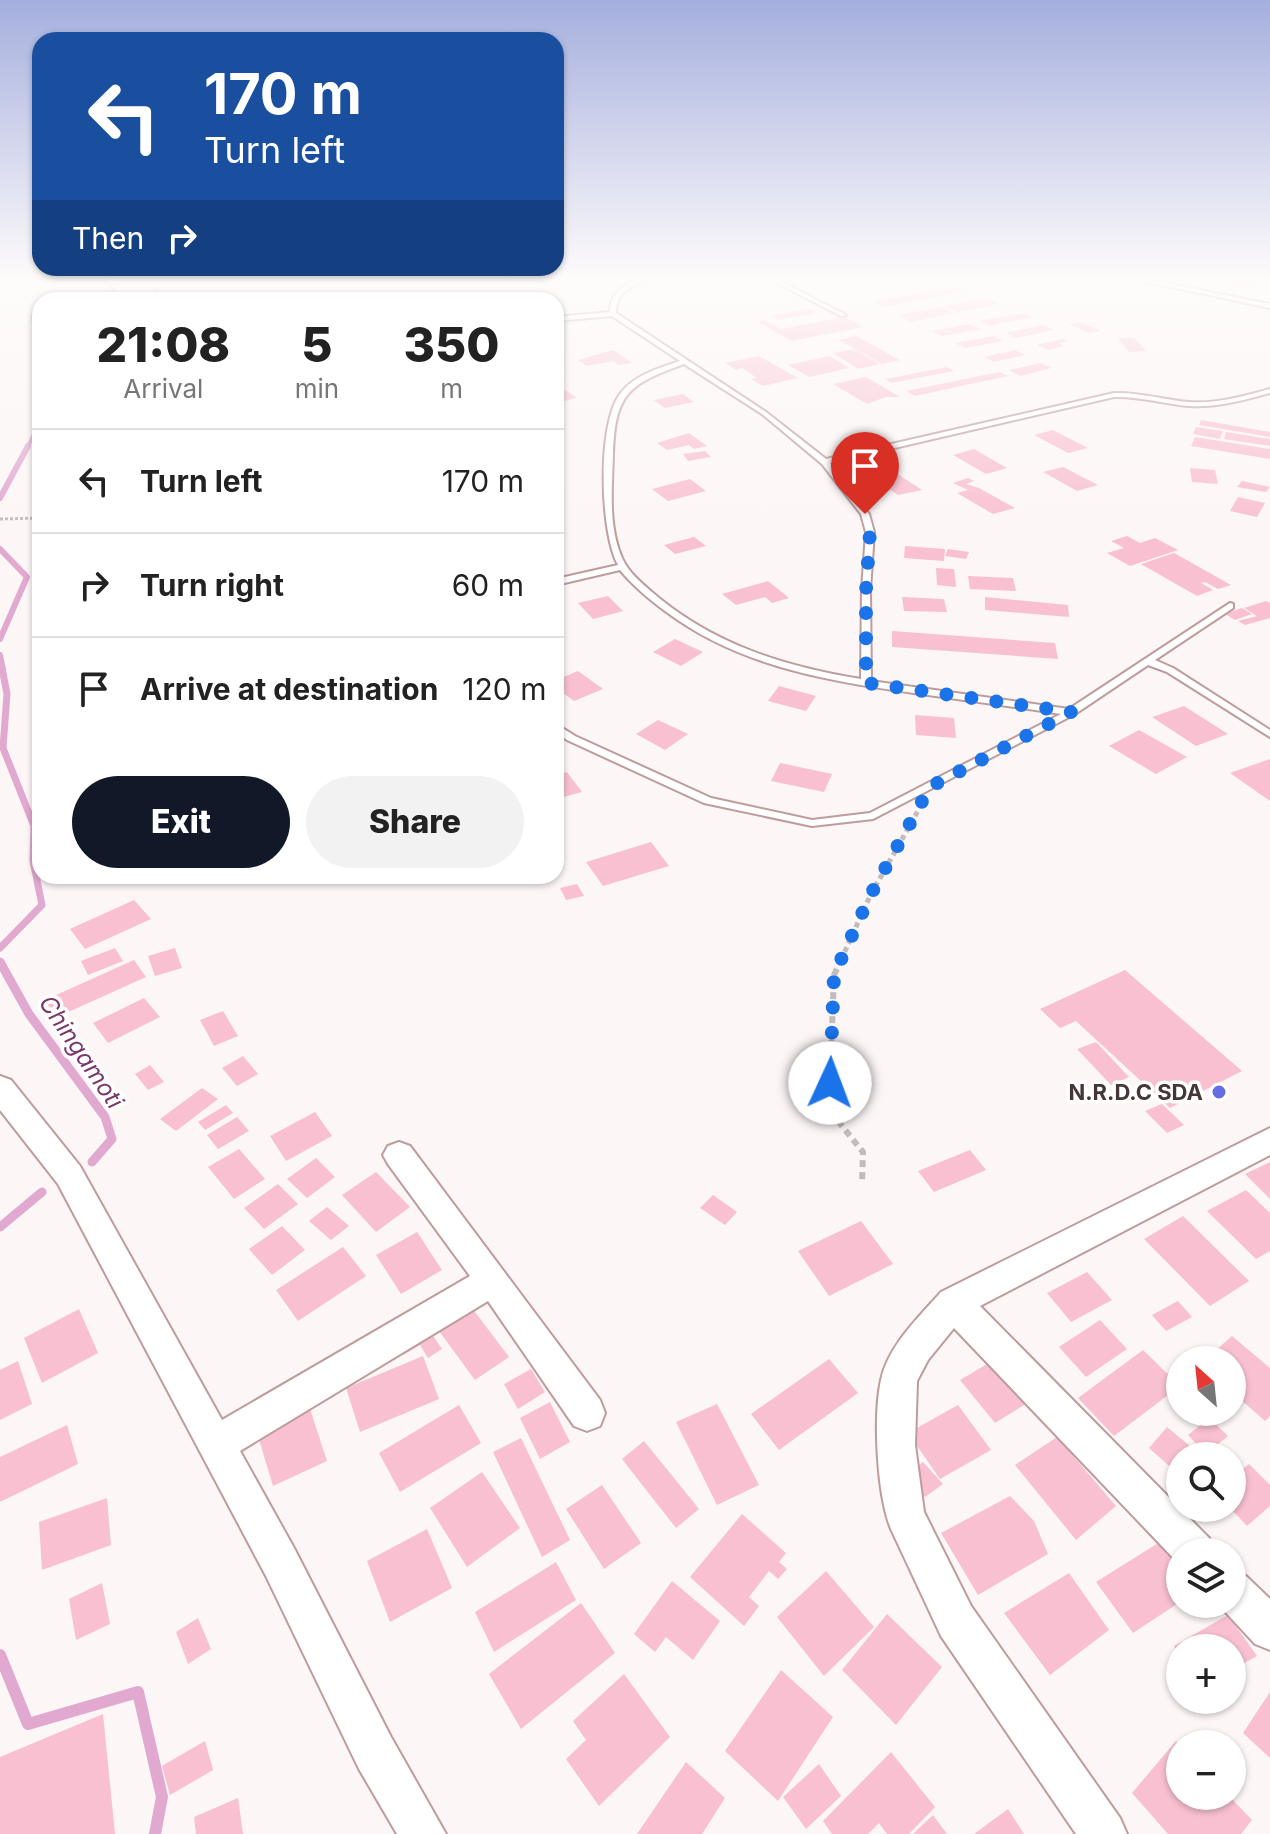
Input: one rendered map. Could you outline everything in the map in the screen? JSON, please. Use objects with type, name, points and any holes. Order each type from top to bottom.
[{"type":"street","points":[[0,1088],[69,1175],[280,1562],[375,1753],[423,1834]]},
{"type":"street","points":[[1104,1834],[956,1621],[905,1515],[896,1445],[899,1379],[915,1348],[953,1303],[1270,1140]]},
{"type":"street","points":[[399,1155],[587,1413]]},
{"type":"street","points":[[215,1445],[493,1280]]},
{"type":"street","points":[[953,1303],[1181,1538]]},
{"type":"street","points":[[1246,1604],[1270,1629]]},
{"type":"lane","points":[[681,363],[649,373],[629,385],[615,405],[609,452],[608,518],[622,567],[678,618],[740,651],[804,673],[1071,712]]},
{"type":"lane","points":[[684,363],[764,413],[825,462],[865,514],[870,532],[866,590],[866,683]]},
{"type":"lane","points":[[825,462],[1114,395],[1134,393],[1201,404],[1224,403],[1270,391]]},
{"type":"lane","points":[[564,580],[622,567]]},
{"type":"lane","points":[[564,733],[708,801],[812,823],[873,816],[1071,712],[1230,606]]},
{"type":"lane","points":[[1148,661],[1170,670],[1270,734]]},
{"type":"path","points":[[0,519],[32,518]]},
{"type":"path","points":[[862,1184],[863,1152],[829,1110],[834,975],[870,896],[930,787]]},
{"type":"building","points":[[725,363],[771,363],[798,378],[763,386],[751,379],[757,378],[742,368],[736,370]]},
{"type":"building","points":[[840,363],[849,368],[809,377],[788,365]]},
{"type":"building","points":[[848,363],[880,364],[858,369]]},
{"type":"building","points":[[1040,363],[1051,368],[1020,376],[1009,370]]},
{"type":"building","points":[[947,367],[954,371],[891,383],[885,379]]},
{"type":"building","points":[[999,372],[1008,376],[915,396],[906,391]]},
{"type":"building","points":[[866,377],[900,397],[886,397],[867,404],[833,384]]},
{"type":"building","points":[[566,390],[577,398],[564,401]]},
{"type":"building","points":[[683,394],[694,402],[665,408],[654,400]]},
{"type":"building","points":[[1201,420],[1270,432],[1270,437],[1199,425]]},
{"type":"building","points":[[1196,427],[1223,431],[1220,439],[1193,434]]},
{"type":"building","points":[[1053,430],[1088,448],[1068,453],[1034,435]]},
{"type":"building","points":[[1226,432],[1270,439],[1270,446],[1224,439]]},
{"type":"building","points":[[689,433],[707,446],[694,449],[689,445],[667,450],[657,443]]},
{"type":"building","points":[[1195,437],[1270,449],[1270,459],[1191,446]]},
{"type":"building","points":[[974,449],[1007,468],[986,474],[953,455]]},
{"type":"building","points":[[705,451],[711,457],[688,461],[683,454]]},
{"type":"building","points":[[1063,467],[1098,485],[1077,491],[1043,472]]},
{"type":"building","points":[[1190,468],[1215,470],[1218,484],[1192,482]]},
{"type":"building","points":[[890,469],[922,490],[898,495],[868,474]]},
{"type":"building","points":[[968,478],[974,481],[966,484],[1015,508],[993,514],[957,493],[968,490],[953,483]]},
{"type":"building","points":[[690,479],[706,491],[668,501],[652,489]]},
{"type":"building","points":[[1242,481],[1270,487],[1266,492],[1237,487]]},
{"type":"building","points":[[1238,497],[1265,503],[1257,517],[1230,511]]},
{"type":"building","points":[[1127,536],[1140,543],[1155,538],[1178,550],[1130,566],[1107,553],[1124,548],[1111,541]]},
{"type":"building","points":[[694,537],[706,546],[675,554],[664,545]]},
{"type":"building","points":[[905,546],[945,549],[944,561],[904,558]]},
{"type":"building","points":[[948,549],[969,552],[966,559],[945,556]]},
{"type":"building","points":[[1174,553],[1231,585],[1218,589],[1201,583],[1213,590],[1197,596],[1141,564]]},
{"type":"building","points":[[936,568],[954,569],[956,587],[937,585]]},
{"type":"building","points":[[968,576],[1013,578],[1016,591],[970,589]]},
{"type":"building","points":[[768,581],[789,598],[772,603],[765,597],[736,605],[722,594]]},
{"type":"building","points":[[608,596],[623,611],[593,619],[578,603]]},
{"type":"building","points":[[902,597],[944,599],[947,612],[904,611]]},
{"type":"building","points":[[985,597],[1068,605],[1069,617],[985,610]]},
{"type":"building","points":[[1266,601],[1270,603],[1270,618],[1245,625],[1238,621],[1257,616],[1244,608]]},
{"type":"building","points":[[1242,608],[1252,614],[1235,620],[1225,614]]},
{"type":"building","points":[[892,631],[1055,643],[1058,659],[892,647]]},
{"type":"building","points":[[675,639],[703,652],[681,666],[653,652]]},
{"type":"building","points":[[578,671],[603,689],[574,701],[564,694],[564,677]]},
{"type":"building","points":[[779,686],[816,696],[806,711],[768,701]]},
{"type":"building","points":[[1184,706],[1228,734],[1196,746],[1152,717]]},
{"type":"building","points":[[915,715],[954,718],[956,738],[916,735]]},
{"type":"building","points":[[658,720],[688,734],[665,750],[636,734]]},
{"type":"building","points":[[1139,730],[1187,757],[1156,774],[1109,746]]},
{"type":"building","points":[[1270,759],[1270,801],[1230,773]]},
{"type":"building","points":[[780,763],[832,774],[824,792],[771,781]]},
{"type":"building","points":[[567,772],[582,792],[564,797],[564,773]]},
{"type":"building","points":[[651,842],[669,866],[603,886],[586,862]]},
{"type":"building","points":[[577,884],[584,896],[566,900],[560,888]]},
{"type":"building","points":[[134,900],[151,919],[85,949],[70,929]]},
{"type":"building","points":[[115,948],[123,961],[88,975],[81,961]]},
{"type":"building","points":[[175,948],[182,968],[155,976],[148,956]]},
{"type":"building","points":[[134,960],[146,977],[55,1018],[45,1000]]},
{"type":"building","points":[[1125,970],[1242,1071],[1170,1108],[1076,1021],[1060,1028],[1040,1009]]},
{"type":"building","points":[[144,998],[160,1017],[108,1043],[93,1023]]},
{"type":"building","points":[[223,1011],[238,1036],[214,1046],[200,1020]]},
{"type":"building","points":[[1096,1042],[1129,1077],[1111,1085],[1077,1049]]},
{"type":"building","points":[[243,1056],[258,1074],[237,1086],[222,1068]]},
{"type":"building","points":[[150,1065],[164,1082],[148,1090],[135,1074]]},
{"type":"building","points":[[202,1088],[218,1099],[176,1131],[160,1119]]},
{"type":"building","points":[[1162,1104],[1184,1125],[1167,1133],[1145,1111]]},
{"type":"building","points":[[226,1105],[233,1113],[205,1130],[198,1122]]},
{"type":"building","points":[[315,1112],[332,1136],[286,1161],[270,1136]]},
{"type":"building","points":[[237,1117],[249,1131],[218,1149],[207,1135]]},
{"type":"building","points":[[239,1149],[265,1179],[234,1199],[208,1167]]},
{"type":"building","points":[[970,1150],[986,1170],[934,1192],[918,1171]]},
{"type":"building","points":[[316,1158],[335,1177],[307,1198],[287,1179]]},
{"type":"building","points":[[1270,1162],[1270,1199],[1245,1174]]},
{"type":"building","points":[[376,1172],[410,1207],[376,1232],[342,1195]]},
{"type":"building","points":[[278,1184],[298,1204],[264,1229],[244,1208]]},
{"type":"building","points":[[1246,1190],[1270,1213],[1270,1251],[1256,1259],[1207,1211]]},
{"type":"building","points":[[713,1195],[737,1212],[725,1225],[700,1208]]},
{"type":"building","points":[[327,1207],[349,1226],[331,1240],[309,1221]]},
{"type":"building","points":[[1183,1216],[1249,1281],[1210,1306],[1144,1239]]},
{"type":"building","points":[[861,1221],[893,1264],[829,1296],[798,1251]]},
{"type":"building","points":[[282,1226],[305,1250],[272,1275],[249,1249]]},
{"type":"building","points":[[417,1232],[442,1270],[401,1294],[376,1255]]},
{"type":"building","points":[[343,1247],[366,1276],[298,1321],[276,1290]]},
{"type":"building","points":[[1087,1272],[1112,1300],[1071,1322],[1047,1293]]},
{"type":"building","points":[[1178,1301],[1192,1317],[1166,1331],[1152,1315]]},
{"type":"building","points":[[472,1308],[509,1357],[475,1380],[439,1331]]},
{"type":"building","points":[[79,1309],[98,1353],[42,1383],[24,1338]]},
{"type":"building","points":[[1100,1320],[1127,1349],[1086,1377],[1059,1347]]},
{"type":"building","points":[[426,1325],[442,1349],[428,1358],[420,1345],[403,1355],[396,1343]]},
{"type":"building","points":[[1232,1336],[1244,1346],[1221,1346]]},
{"type":"building","points":[[1246,1348],[1270,1368],[1270,1416],[1265,1421],[1246,1404]]},
{"type":"building","points":[[1143,1350],[1166,1372],[1166,1397],[1114,1436],[1078,1398]]},
{"type":"building","points":[[423,1356],[439,1399],[360,1432],[346,1388]]},
{"type":"building","points":[[829,1359],[858,1393],[779,1450],[751,1414]]},
{"type":"building","points":[[18,1361],[32,1404],[0,1420],[0,1370]]},
{"type":"building","points":[[992,1361],[1027,1403],[995,1423],[960,1380]]},
{"type":"building","points":[[531,1369],[545,1392],[518,1409],[504,1384]]},
{"type":"building","points":[[550,1402],[570,1442],[540,1459],[520,1418]]},
{"type":"building","points":[[717,1404],[759,1485],[717,1505],[676,1422]]},
{"type":"building","points":[[459,1405],[481,1443],[400,1492],[379,1453]]},
{"type":"building","points":[[958,1405],[991,1450],[940,1479],[908,1433]]},
{"type":"building","points":[[310,1409],[327,1461],[273,1486],[257,1433]]},
{"type":"building","points":[[67,1425],[78,1464],[0,1502],[0,1457]]},
{"type":"building","points":[[1199,1426],[1217,1426],[1228,1436],[1221,1442],[1195,1442],[1188,1435]]},
{"type":"building","points":[[1167,1427],[1185,1442],[1166,1442],[1166,1463],[1149,1448]]},
{"type":"building","points":[[1057,1437],[1116,1506],[1076,1540],[1015,1465]]},
{"type":"building","points":[[521,1438],[570,1540],[542,1557],[493,1452]]},
{"type":"building","points":[[644,1441],[699,1509],[676,1528],[622,1459]]},
{"type":"building","points":[[923,1462],[943,1484],[925,1497],[907,1474]]},
{"type":"building","points":[[1249,1464],[1270,1485],[1270,1506],[1247,1526],[1243,1522],[1246,1522],[1246,1466]]},
{"type":"building","points":[[482,1472],[520,1528],[467,1567],[430,1508]]},
{"type":"building","points":[[602,1485],[641,1543],[604,1569],[566,1509]]},
{"type":"building","points":[[1010,1496],[1034,1521],[1048,1554],[978,1595],[941,1533]]},
{"type":"building","points":[[107,1498],[111,1545],[42,1570],[39,1522]]},
{"type":"building","points":[[742,1514],[786,1553],[779,1562],[787,1569],[778,1579],[769,1571],[749,1597],[759,1606],[744,1626],[690,1577]]},
{"type":"building","points":[[427,1529],[452,1588],[390,1622],[367,1561]]},
{"type":"building","points":[[1166,1538],[1166,1611],[1133,1633],[1096,1582]]},
{"type":"building","points":[[556,1562],[576,1600],[494,1652],[475,1612]]},
{"type":"building","points":[[826,1571],[874,1627],[824,1676],[777,1617]]},
{"type":"building","points":[[1069,1573],[1109,1630],[1050,1675],[1004,1613]]},
{"type":"building","points":[[672,1581],[720,1621],[693,1660],[666,1637],[655,1652],[634,1634]]},
{"type":"building","points":[[102,1583],[110,1624],[76,1640],[69,1599]]},
{"type":"building","points":[[581,1603],[615,1653],[521,1729],[489,1674]]},
{"type":"building","points":[[887,1614],[942,1667],[896,1725],[842,1670]]},
{"type":"building","points":[[198,1618],[211,1649],[188,1664],[176,1632]]},
{"type":"building","points":[[1223,1618],[1230,1618],[1241,1634],[1195,1634]]},
{"type":"building","points":[[1246,1640],[1257,1656],[1246,1662]]},
{"type":"building","points":[[781,1670],[833,1717],[778,1801],[725,1751]]},
{"type":"building","points":[[624,1674],[670,1737],[599,1806],[566,1759],[586,1740],[573,1721]]},
{"type":"building","points":[[1270,1692],[1270,1758],[1246,1736],[1245,1730]]},
{"type":"building","points":[[103,1714],[115,1834],[0,1834],[0,1757]]},
{"type":"building","points":[[205,1741],[213,1770],[170,1795],[162,1766]]},
{"type":"building","points":[[891,1752],[935,1807],[909,1834],[887,1834],[879,1823],[868,1834],[832,1834],[823,1821]]},
{"type":"building","points":[[1166,1753],[1166,1810],[1242,1810],[1252,1820],[1241,1834],[1168,1834],[1132,1793]]},
{"type":"building","points":[[686,1762],[725,1798],[702,1834],[637,1834]]},
{"type":"building","points":[[819,1764],[841,1796],[806,1829],[783,1797]]},
{"type":"building","points":[[238,1798],[243,1834],[196,1834],[194,1817]]},
{"type":"building","points":[[1008,1809],[1024,1834],[974,1834]]},
{"type":"building","points":[[933,1815],[947,1834],[913,1834]]},
{"type":"waterway","name":"Chingamoti","points":[[27,448],[32,438]]},
{"type":"waterway","name":"Chingamoti","points":[[0,498],[28,446]]},
{"type":"waterway","name":"Chingamoti","points":[[0,549],[27,577],[0,639]]},
{"type":"waterway","name":"Chingamoti","points":[[0,655],[3,670]]},
{"type":"waterway","name":"Chingamoti","points":[[2,668],[7,694],[3,748],[32,821]]},
{"type":"waterway","name":"Chingamoti","points":[[0,948],[42,905],[38,884]]},
{"type":"waterway","name":"Chingamoti","points":[[0,962],[29,1014],[105,1117],[112,1139],[92,1162]]},
{"type":"waterway","name":"Chingamoti","points":[[0,1227],[42,1192]]},
{"type":"waterway","name":"Chingamoti","points":[[0,1655],[28,1724],[138,1692],[162,1797],[155,1834]]},
{"type":"place","name":"N.R.D.C SDA","points":[[1219,1092]]},
{"type":"route","points":[[830,1083],[834,975],[870,896],[930,787],[1071,712],[866,683],[866,590],[870,532],[865,514]]}]
